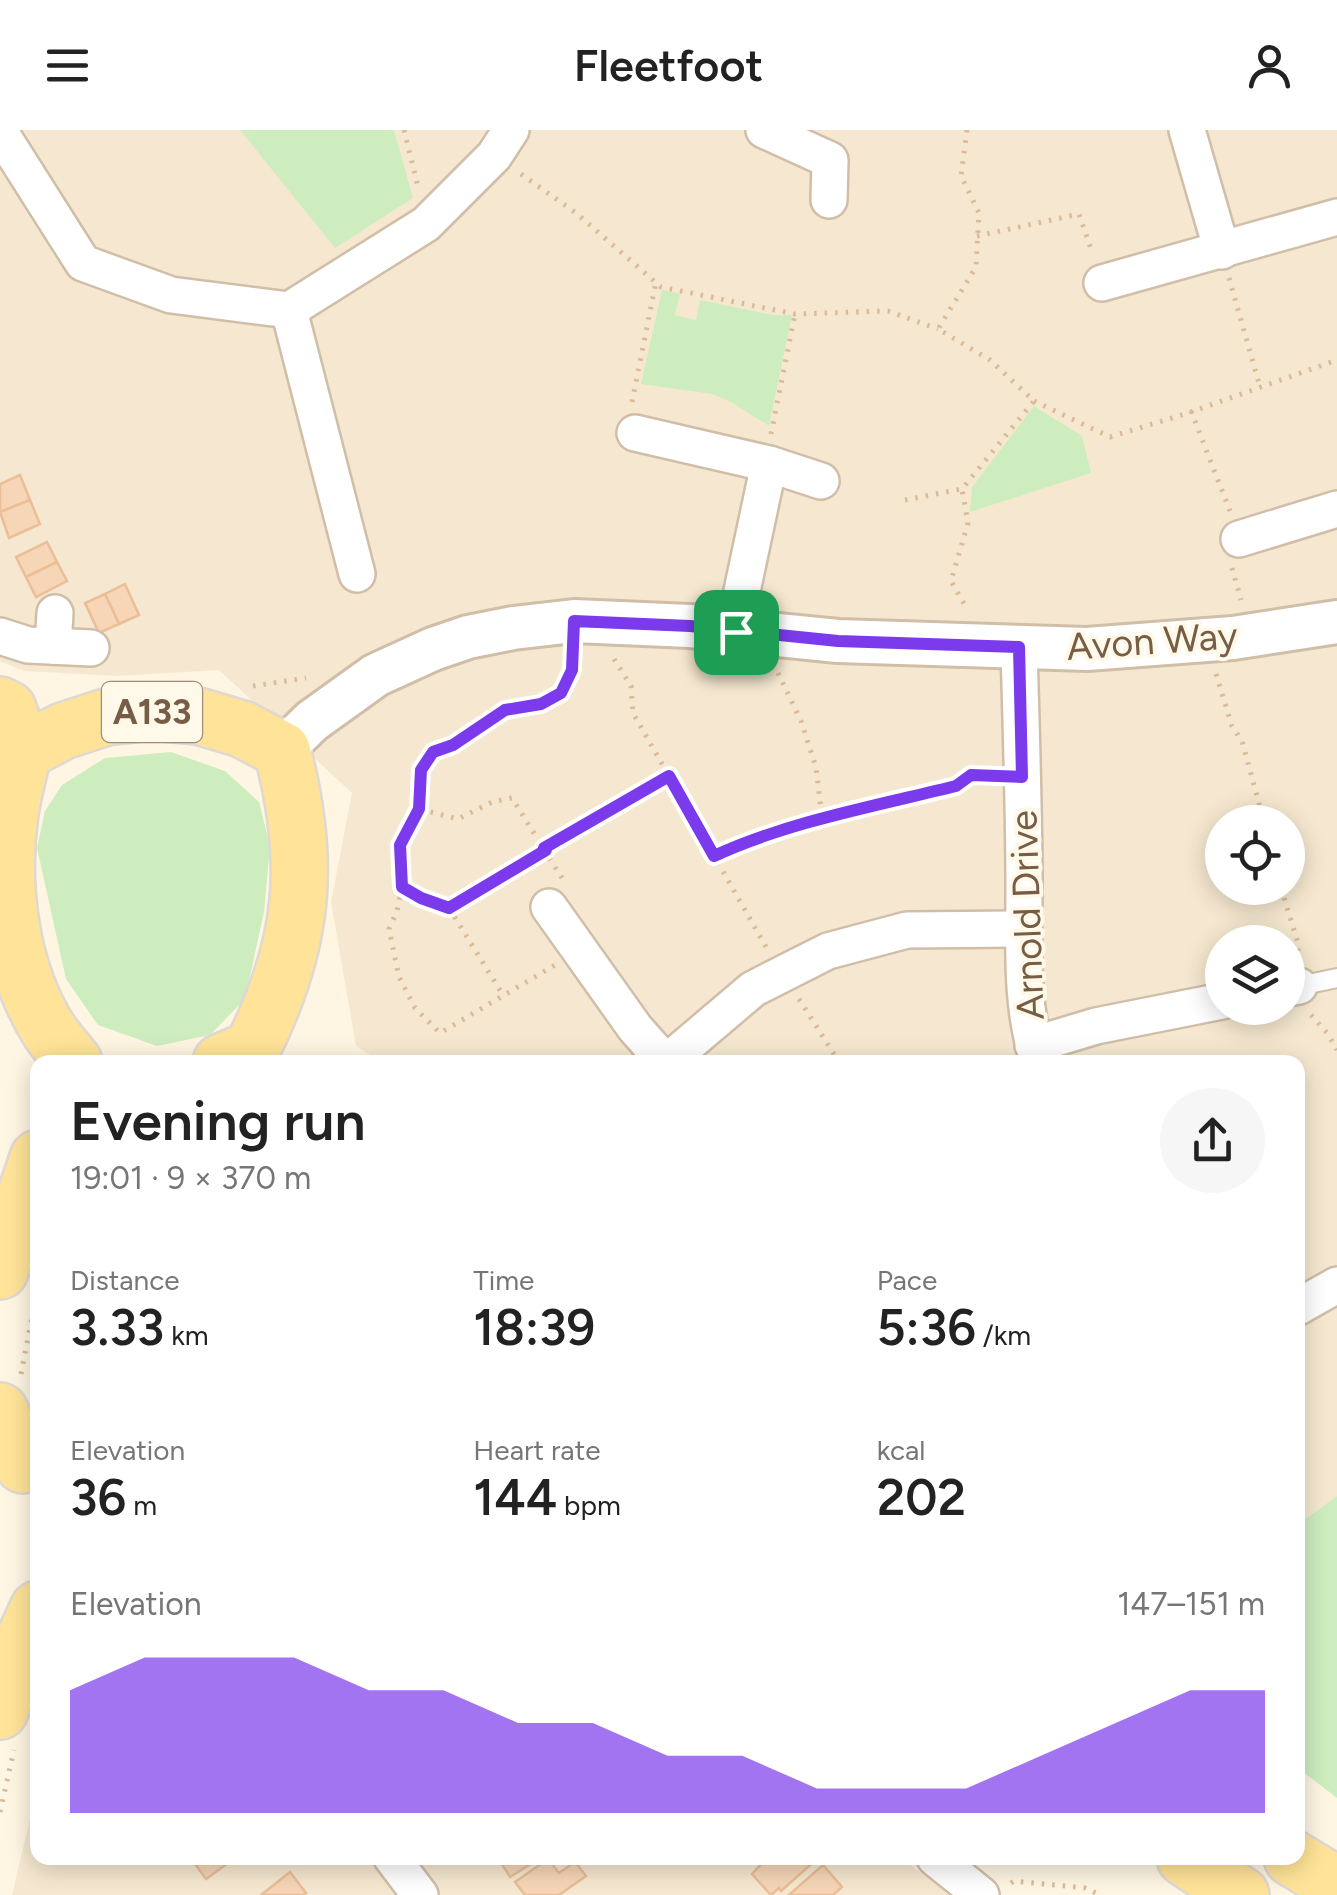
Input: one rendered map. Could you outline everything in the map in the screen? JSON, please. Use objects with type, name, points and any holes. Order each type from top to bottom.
[{"type":"main road","name":"A133","points":[[69,1055],[50,1031],[7,944],[8,737],[63,731],[106,717],[152,712],[198,716],[242,729],[282,750]]},
{"type":"main road","points":[[256,1055],[286,968],[299,895],[300,837],[294,793],[282,750]]},
{"type":"main road","points":[[0,1271],[30,1177]]},
{"type":"main road","points":[[10,1395],[20,1466]]},
{"type":"main road","points":[[0,1617],[30,1605]]},
{"type":"main road","points":[[0,1710],[30,1626]]},
{"type":"main road","points":[[1196,1865],[1242,1895]]},
{"type":"main road","points":[[1304,1865],[1337,1884]]},
{"type":"street","points":[[764,130],[830,160],[828,200]]},
{"type":"street","points":[[1187,130],[1222,251]]},
{"type":"street","points":[[0,132],[84,263],[170,295],[290,310],[426,224],[503,143]]},
{"type":"street","points":[[1102,283],[1337,217]]},
{"type":"street","points":[[290,310],[357,574]]},
{"type":"street","points":[[635,433],[767,463],[822,482]]},
{"type":"street","points":[[736,632],[767,463]]},
{"type":"street","points":[[1239,539],[1336,512]]},
{"type":"street","name":"Avon Way","points":[[282,750],[312,721],[376,675],[468,637],[514,628],[574,621],[690,626],[838,641],[1086,649],[1200,641],[1337,622]]},
{"type":"street","points":[[0,636],[28,645],[54,630],[90,648]]},
{"type":"street","name":"Arnold Drive","points":[[1019,647],[1023,929],[1036,1054]]},
{"type":"street","points":[[549,907],[635,1028],[660,1055]]},
{"type":"street","points":[[674,1055],[753,989],[828,951],[907,930],[1023,929]]},
{"type":"street","points":[[1036,1054],[1096,1026],[1205,1004]]},
{"type":"street","points":[[1305,1303],[1337,1284]]},
{"type":"street","points":[[397,1865],[420,1895]]},
{"type":"street","points":[[947,1865],[992,1891]]},
{"type":"lane","points":[[1305,985],[1337,978]]},
{"type":"path","points":[[404,130],[426,224]]},
{"type":"path","points":[[938,329],[976,267],[978,214],[961,176],[967,130]]},
{"type":"path","points":[[503,143],[660,287],[795,314],[888,311],[938,329],[990,360],[1034,402],[1110,437],[1337,360]]},
{"type":"path","points":[[977,236],[1079,214],[1102,283]]},
{"type":"path","points":[[1222,251],[1260,387]]},
{"type":"path","points":[[635,433],[630,412],[656,282]]},
{"type":"path","points":[[767,463],[795,314]]},
{"type":"path","points":[[905,500],[962,489],[1034,402]]},
{"type":"path","points":[[1192,411],[1239,539]]},
{"type":"path","points":[[962,489],[968,523],[951,582],[974,620]]},
{"type":"path","points":[[574,621],[572,670],[561,693],[541,704],[505,710],[453,745],[433,752],[421,770],[419,809],[400,845],[402,887],[389,930],[399,977],[415,1008],[440,1034],[580,950]]},
{"type":"path","points":[[612,656],[631,686],[632,713],[781,975],[836,1055]]},
{"type":"path","points":[[775,666],[801,721],[816,768],[822,819]]},
{"type":"path","points":[[240,686],[321,673]]},
{"type":"path","points":[[1221,682],[1259,805]]},
{"type":"path","points":[[714,856],[822,819],[956,786],[971,775],[1022,777]]},
{"type":"path","points":[[449,908],[669,776]]},
{"type":"path","points":[[419,809],[458,819],[492,802],[512,798],[567,889],[549,907]]},
{"type":"path","points":[[402,887],[449,908],[504,996]]},
{"type":"path","points":[[1328,1034],[1337,1050]]},
{"type":"path","points":[[10,1395],[30,1319]]},
{"type":"path","points":[[992,1891],[1014,1881],[1085,1888],[1100,1895]]},
{"type":"shaded area","points":[[0,130],[240,130],[336,247],[412,198],[394,130],[1337,130],[1337,1498],[1305,1520],[1305,1055],[371,1055],[356,1046],[331,902],[352,793],[219,670],[118,676],[24,671],[0,661]]},
{"type":"shaded area","points":[[30,1819],[30,1865],[910,1865],[951,1895],[12,1895]]},
{"type":"green space","points":[[240,130],[394,130],[413,198],[335,248]]},
{"type":"green space","points":[[662,290],[680,294],[675,315],[696,320],[700,300],[773,315],[792,315],[769,426],[712,394],[641,384]]},
{"type":"green space","points":[[1034,406],[1082,436],[1091,473],[970,512],[972,487]]},
{"type":"green space","points":[[171,752],[225,771],[259,802],[270,846],[264,912],[245,999],[210,1035],[157,1046],[98,1025],[66,979],[37,848],[45,811],[62,785],[105,758]]},
{"type":"green space","points":[[1337,1496],[1337,1798],[1305,1773],[1305,1520]]},
{"type":"building","points":[[20,475],[30,500],[0,512],[0,484]]},
{"type":"building","points":[[30,500],[40,524],[9,538],[0,512]]},
{"type":"building","points":[[47,542],[57,562],[26,577],[16,557]]},
{"type":"building","points":[[57,562],[67,581],[36,597],[26,577]]},
{"type":"building","points":[[125,584],[139,615],[119,624],[105,594]]},
{"type":"building","points":[[105,594],[119,624],[99,633],[85,603]]},
{"type":"building","points":[[196,1865],[225,1865],[206,1879]]},
{"type":"building","points":[[502,1865],[529,1865],[510,1877]]},
{"type":"building","points":[[539,1865],[553,1865],[559,1873],[577,1865],[586,1876],[559,1895],[525,1895],[515,1882]]},
{"type":"building","points":[[760,1865],[810,1865],[771,1895],[752,1874]]},
{"type":"building","points":[[823,1865],[842,1887],[833,1895],[789,1895]]},
{"type":"building","points":[[290,1872],[306,1893],[261,1895]]},
{"type":"route","points":[[574,621],[736,632],[838,641],[1019,647],[1022,777],[971,775],[956,786],[822,819],[714,856],[669,776],[449,908],[402,887],[400,845],[419,809],[421,770],[433,752],[453,745],[505,710],[541,704],[561,693],[572,670],[574,621]]}]
